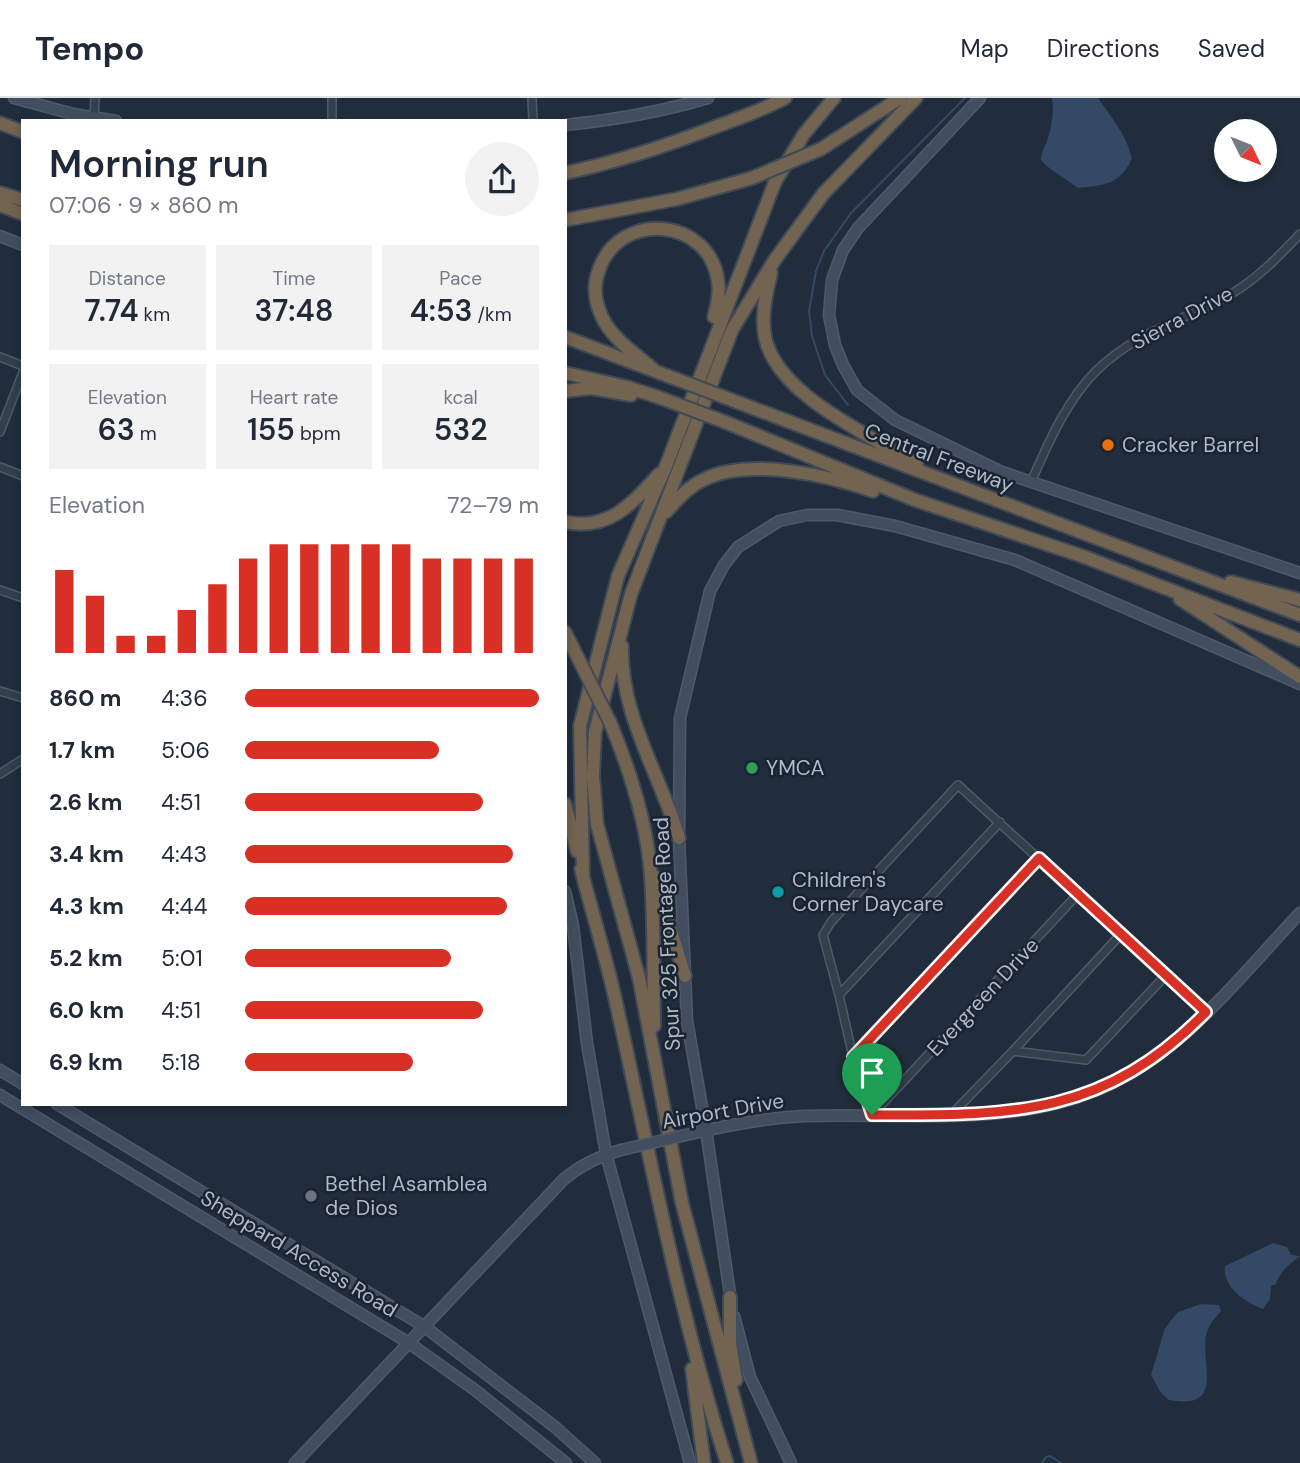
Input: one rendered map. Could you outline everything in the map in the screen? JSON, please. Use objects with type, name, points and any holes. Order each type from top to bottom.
[{"type":"highway","points":[[677,142],[767,98]]},
{"type":"highway","points":[[567,173],[631,157],[677,142],[785,98]]},
{"type":"highway","points":[[583,875],[580,726],[618,576],[666,466],[775,182],[804,134],[834,98]]},
{"type":"highway","points":[[567,220],[677,199],[752,178],[821,149],[900,98]]},
{"type":"highway","points":[[749,1460],[682,1203],[639,978],[597,824],[593,776],[595,732],[623,619],[732,330],[774,261],[823,194],[916,98]]},
{"type":"highway","points":[[0,123],[20,131]]},
{"type":"highway","points":[[0,193],[21,199]]},
{"type":"highway","points":[[0,205],[21,214]]},
{"type":"highway","points":[[653,370],[610,331],[601,315],[595,293],[598,272],[609,252],[619,241],[641,230],[670,228],[683,233],[694,239],[712,259],[719,282],[718,300],[706,346],[707,355]]},
{"type":"highway","points":[[774,261],[764,307],[764,329],[768,348],[783,374],[798,390],[821,407],[938,478]]},
{"type":"highway","name":"Central Freeway","points":[[567,338],[1300,615]]},
{"type":"highway","name":"Central Freeway","points":[[567,373],[599,379],[655,396],[915,500],[1082,556],[1300,640]]},
{"type":"highway","points":[[567,391],[591,388],[643,398],[655,396]]},
{"type":"highway","points":[[567,522],[590,524],[612,519],[634,502],[666,466]]},
{"type":"highway","points":[[661,517],[683,494],[703,480],[725,472],[788,472],[838,479],[893,498],[915,500]]},
{"type":"highway","points":[[1173,567],[1300,600]]},
{"type":"highway","points":[[1160,585],[1300,677]]},
{"type":"highway","points":[[623,619],[621,670],[628,705],[668,803],[679,838]]},
{"type":"highway","points":[[567,636],[610,722],[629,769],[642,818],[650,866],[685,976]]},
{"type":"highway","points":[[567,812],[615,998],[685,1317],[727,1463]]},
{"type":"highway","points":[[650,866],[654,1061]]},
{"type":"highway","points":[[730,1297],[730,1345],[749,1460]]},
{"type":"highway","points":[[685,1317],[704,1463]]},
{"type":"main road","points":[[14,98],[101,119]]},
{"type":"main road","points":[[567,125],[665,111],[708,98]]},
{"type":"main road","name":"Central Freeway","points":[[980,98],[858,228],[843,250],[832,280],[829,315],[839,355],[857,390],[895,419],[1002,472],[1300,573]]},
{"type":"main road","points":[[0,236],[21,244]]},
{"type":"main road","name":"Spur 325 Frontage Road","points":[[791,1463],[750,1377],[730,1297],[687,1021],[679,838],[680,718],[710,591],[724,565],[738,547],[779,522],[807,515],[837,514],[895,526],[1015,560],[1300,684]]},
{"type":"main road","points":[[567,900],[606,1154],[690,1463]]},
{"type":"main road","name":"Airport Drive","points":[[295,1463],[575,1169],[606,1154],[745,1121],[995,1113],[1050,1105],[1097,1090],[1121,1079],[1166,1049],[1206,1012],[1300,913]]},
{"type":"main road","points":[[0,1070],[21,1083]]},
{"type":"main road","name":"Sheppard Access Road","points":[[0,1095],[409,1343],[475,1390],[566,1463]]},
{"type":"main road","name":"Sheppard Access Road","points":[[60,1106],[425,1327],[555,1427],[595,1463]]},
{"type":"street","points":[[94,118],[95,98]]},
{"type":"street","points":[[332,98],[332,119]]},
{"type":"street","points":[[532,98],[533,119]]},
{"type":"street","name":"Sierra Drive","points":[[1031,482],[1070,404],[1109,360],[1152,330],[1233,293],[1273,262],[1300,234]]},
{"type":"street","points":[[0,357],[21,365]]},
{"type":"street","points":[[0,432],[21,377]]},
{"type":"street","points":[[0,467],[21,474]]},
{"type":"street","points":[[0,590],[21,597]]},
{"type":"street","points":[[0,691],[21,697]]},
{"type":"street","points":[[0,774],[21,760]]},
{"type":"street","points":[[872,1115],[853,1057],[823,935],[831,922],[958,785],[1206,1012]]},
{"type":"street","points":[[839,995],[1000,822]]},
{"type":"street","points":[[853,1057],[1039,858]]},
{"type":"street","name":"Evergreen Drive","points":[[872,1115],[1078,894]]},
{"type":"street","points":[[951,1115],[1121,934]]},
{"type":"street","points":[[1013,1051],[1086,1060],[1166,975]]},
{"type":"water","points":[[1052,98],[1098,98],[1118,126],[1132,158],[1122,174],[1110,182],[1078,188],[1041,160],[1052,123]]},
{"type":"water","points":[[1273,1243],[1287,1247],[1291,1255],[1300,1256],[1283,1272],[1276,1284],[1271,1286],[1270,1299],[1263,1309],[1249,1303],[1231,1287],[1225,1274],[1225,1266]]},
{"type":"water","points":[[1201,1304],[1219,1305],[1221,1311],[1206,1335],[1207,1383],[1204,1392],[1198,1399],[1169,1400],[1161,1393],[1151,1375],[1165,1328],[1178,1312]]},
{"type":"waterway","points":[[848,405],[825,375],[812,336],[809,311],[816,271],[824,251],[851,213],[965,98]]},
{"type":"waterway","points":[[1042,1463],[1050,1456],[1061,1463]]},
{"type":"place","name":"Cracker Barrel","points":[[1108,445]]},
{"type":"place","name":"YMCA","points":[[752,768]]},
{"type":"place","name":"Children's Corner Daycare","points":[[778,892]]},
{"type":"place","name":"Bethel Asamblea de Dios","points":[[311,1196]]},
{"type":"route","points":[[1039,858],[1206,1012],[1188,1031],[1145,1064],[1121,1079],[1071,1099],[995,1113],[872,1115],[853,1057],[1039,858]]}]
